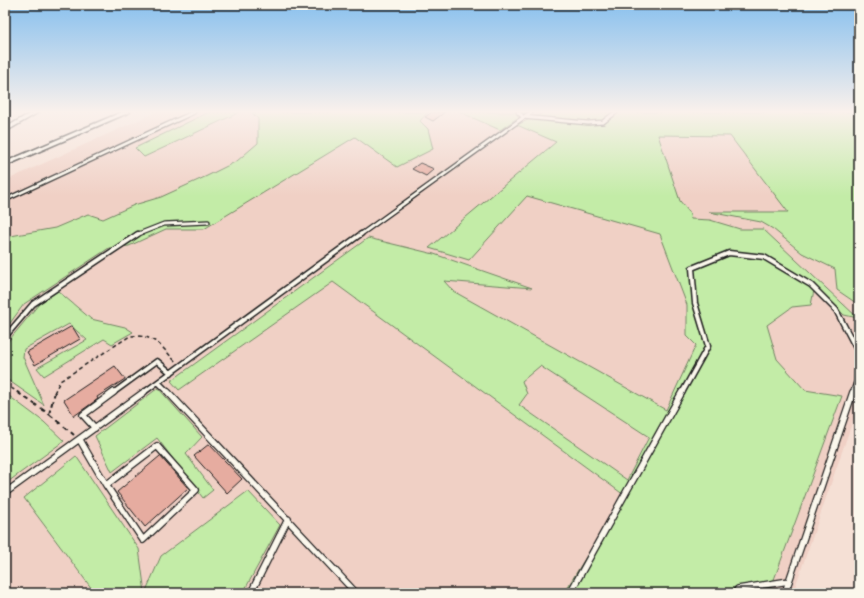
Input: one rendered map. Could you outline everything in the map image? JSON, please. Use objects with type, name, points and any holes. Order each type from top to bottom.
[{"type":"street","points":[[5,164],[62,140]]},
{"type":"lane","points":[[5,200],[134,140]]},
{"type":"lane","points":[[5,493],[492,140]]},
{"type":"lane","points":[[5,337],[33,304],[136,235],[164,224],[208,222]]},
{"type":"lane","points":[[570,593],[708,346],[695,303],[692,268],[729,253],[764,257],[811,285],[836,310],[858,352],[856,381],[785,593]]},
{"type":"lane","points":[[95,428],[83,414],[157,361],[171,373]]},
{"type":"lane","points":[[158,382],[251,483],[288,519],[356,593]]},
{"type":"lane","points":[[80,440],[106,485],[143,540],[196,490],[157,446],[106,485]]},
{"type":"lane","points":[[251,593],[288,519]]},
{"type":"lane","points":[[736,593],[738,589],[789,581]]},
{"type":"path","points":[[49,414],[53,396],[60,381],[130,336],[142,334],[152,337],[181,366]]},
{"type":"path","points":[[5,384],[49,414],[80,440]]},
{"type":"shaded area","points":[[95,140],[859,140],[859,396],[853,420],[793,593],[5,593],[5,181]]},
{"type":"green space","points":[[152,140],[180,140],[144,157],[135,148]]},
{"type":"green space","points":[[258,140],[350,140],[204,229],[166,229],[129,246],[109,248],[24,304],[5,330],[5,237],[55,228],[88,214],[103,219],[134,205],[161,197],[207,176],[237,161],[258,143]]},
{"type":"green space","points":[[359,140],[431,140],[433,149],[397,167]]},
{"type":"green space","points":[[551,140],[660,140],[680,201],[689,212],[691,219],[710,220],[740,229],[763,229],[858,318],[844,315],[815,285],[811,305],[792,307],[767,325],[777,359],[805,390],[842,396],[769,593],[564,593],[624,495],[333,282],[179,390],[171,381],[368,238],[434,254],[532,288],[444,281],[453,291],[666,410],[696,345],[687,336],[687,305],[660,234],[527,196],[469,260],[429,248],[556,142]],"holes":[[[540,366],[649,437],[627,480],[519,405],[527,394],[522,381]]]},
{"type":"green space","points":[[733,140],[859,140],[859,305],[837,290],[835,269],[802,253],[773,229],[761,222],[709,212],[788,212]]},
{"type":"green space","points":[[58,291],[91,319],[125,327],[133,332],[112,344],[104,339],[44,376],[37,368],[87,340],[69,324],[24,349],[23,357],[44,405],[5,378],[5,345],[39,304]]},
{"type":"green space","points":[[158,388],[202,437],[186,454],[213,490],[203,498],[157,438],[112,472],[95,436]]},
{"type":"green space","points":[[5,393],[44,422],[64,441],[5,484]]},
{"type":"green space","points":[[76,456],[139,549],[145,593],[95,593],[24,498]]},
{"type":"green space","points":[[248,491],[280,525],[243,593],[145,593],[161,556]]},
{"type":"building","points":[[420,163],[434,169],[426,176],[412,169]]},
{"type":"building","points":[[72,326],[80,339],[35,365],[27,352]]},
{"type":"building","points":[[115,366],[125,379],[97,397],[98,399],[74,416],[64,400]]},
{"type":"building","points":[[209,444],[242,479],[227,493],[194,456]]},
{"type":"building","points":[[160,456],[188,488],[145,527],[117,492]]}]
